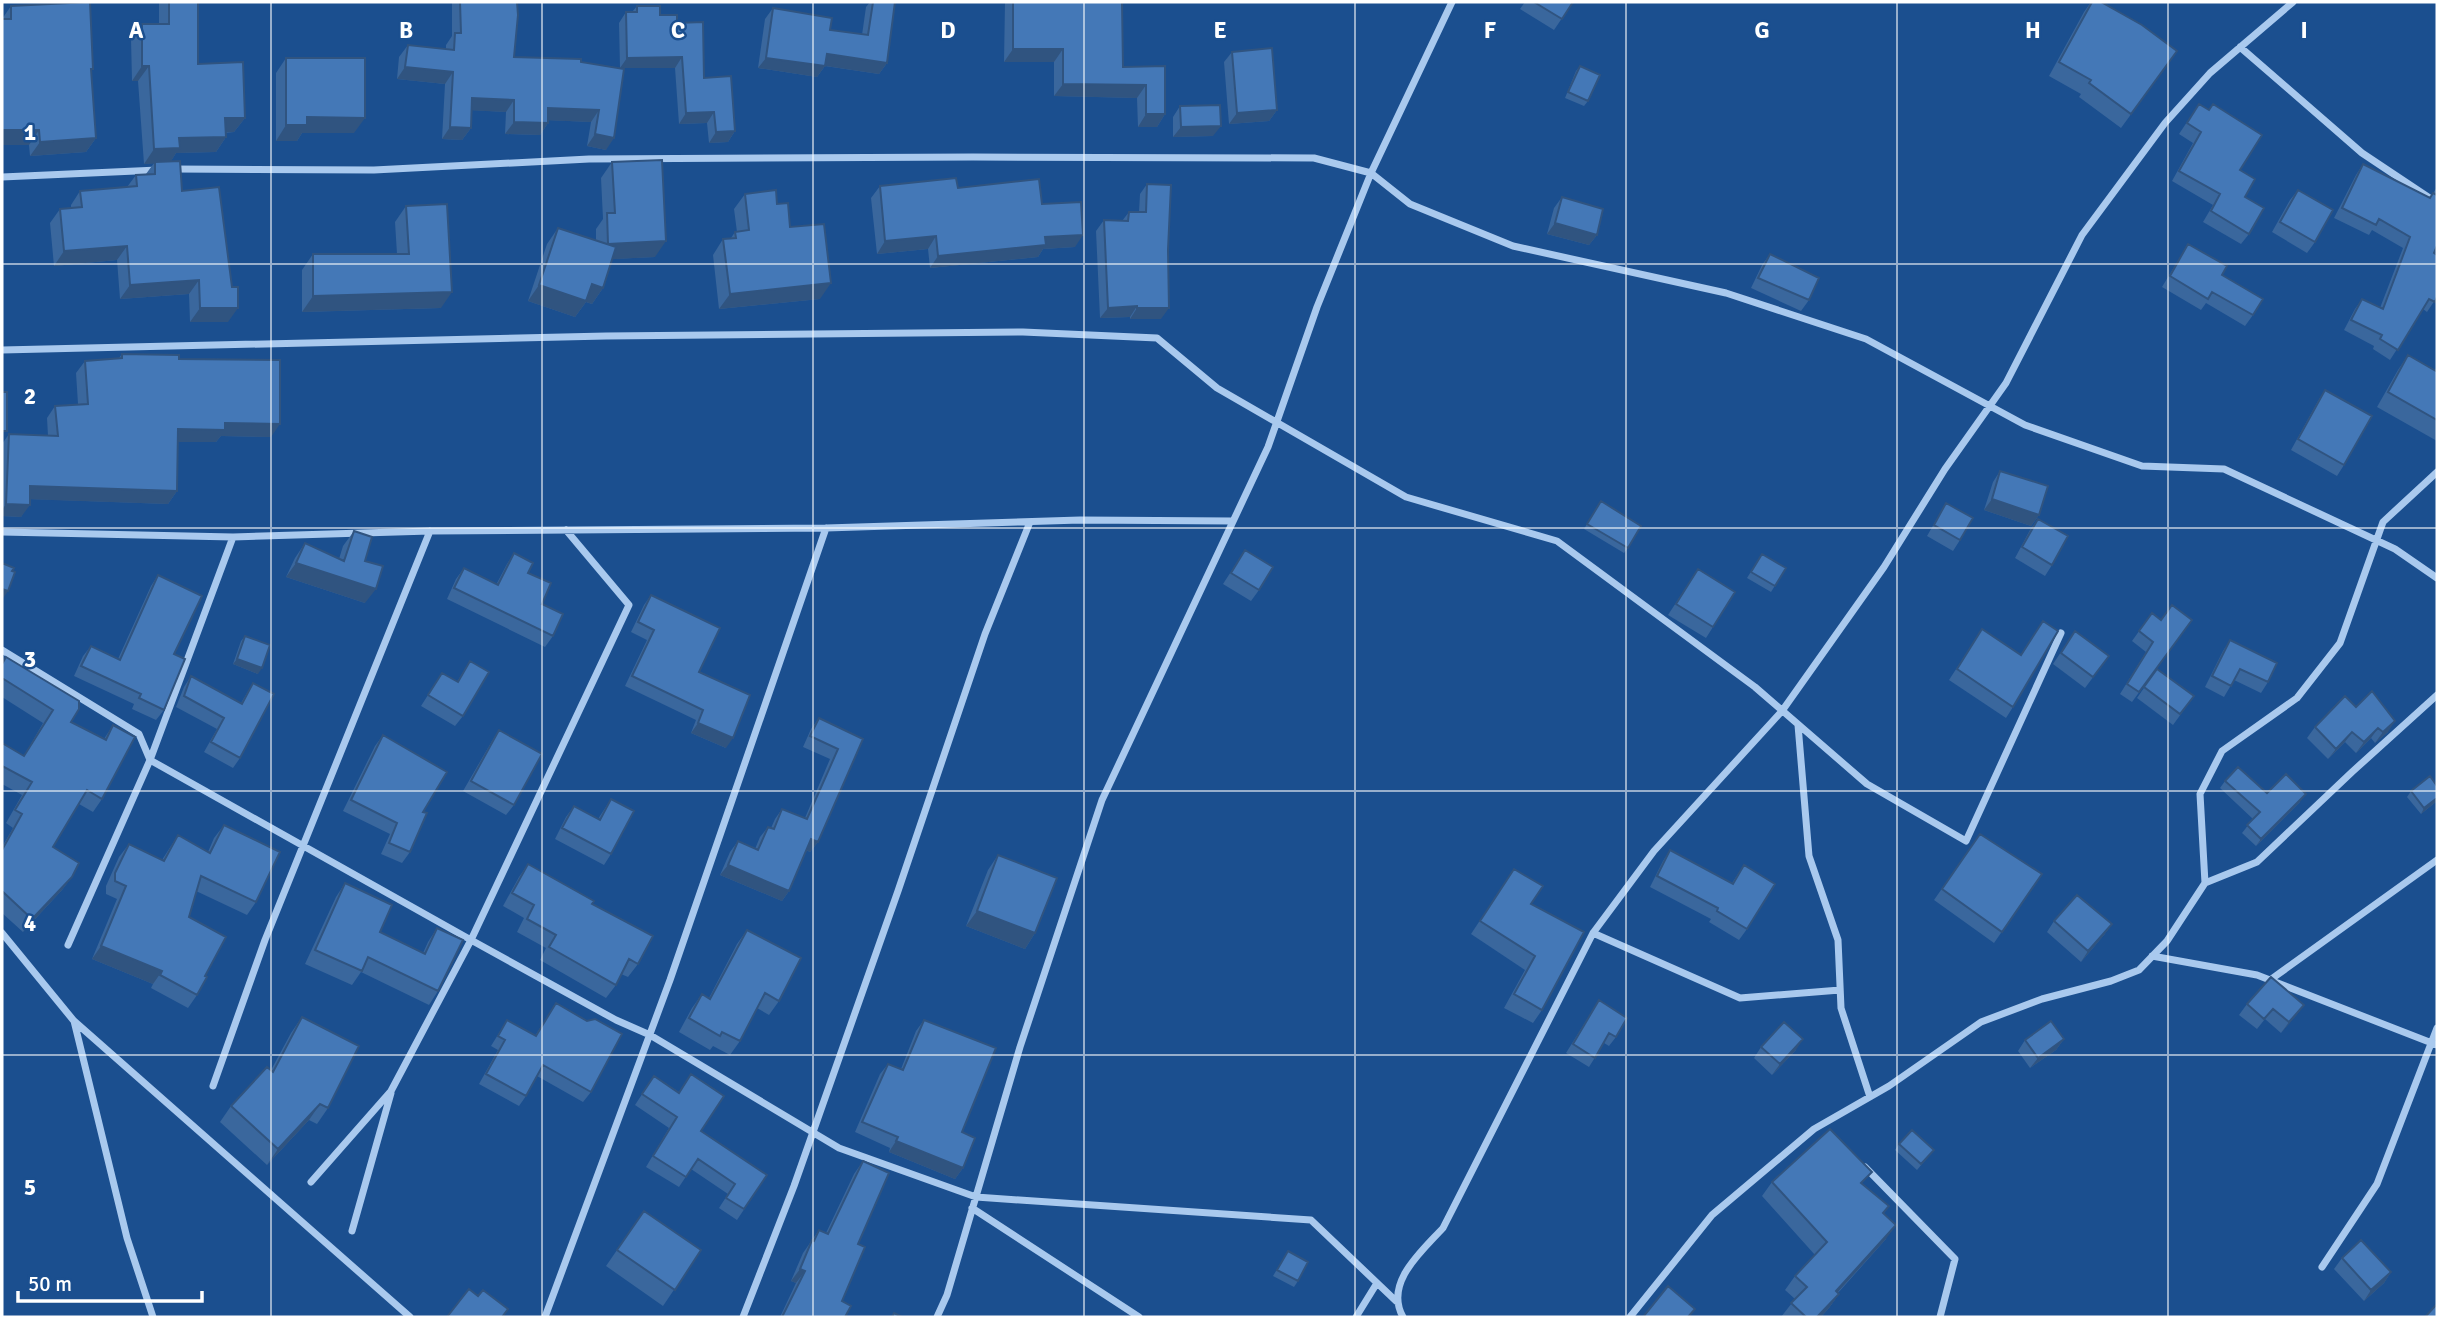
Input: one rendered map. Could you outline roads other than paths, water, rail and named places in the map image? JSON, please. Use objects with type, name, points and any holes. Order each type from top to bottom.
[{"type":"street","points":[[937,1317],[947,1295],[1020,1046],[1102,800],[1268,447],[1317,307],[1371,173],[1452,2]]},
{"type":"street","points":[[1395,1301],[1398,1285],[1416,1257],[1443,1228],[1593,933],[1654,850],[1783,711],[1884,567],[1945,470],[2006,383],[2082,235],[2165,123],[2210,73],[2293,2]]},
{"type":"street","points":[[2240,47],[2362,153],[2437,203]]},
{"type":"street","points":[[2,177],[204,167],[374,170],[589,159],[1314,158],[1371,173],[1410,204],[1513,246],[1726,293],[1866,339],[2025,425],[2143,466],[2224,469],[2395,549],[2437,578]]},
{"type":"street","points":[[2,351],[620,335],[1023,332],[1157,338],[1217,388],[1406,497],[1557,541],[1755,687],[1867,784],[1966,841],[2061,633]]},
{"type":"street","points":[[2205,883],[2200,794],[2222,751],[2297,698],[2340,643],[2383,522],[2437,472]]},
{"type":"street","points":[[2,532],[233,537],[430,531],[827,528],[1233,520]]},
{"type":"street","points":[[743,1317],[813,1132],[985,634],[1030,522]]},
{"type":"street","points":[[545,1317],[650,1035],[827,528]]},
{"type":"street","points":[[352,1230],[391,1090],[471,940],[629,605],[566,530]]},
{"type":"street","points":[[213,1086],[265,940],[430,531]]},
{"type":"street","points":[[68,945],[150,760],[233,537]]},
{"type":"street","points":[[2,650],[139,734],[150,760],[471,940],[650,1035],[839,1148],[975,1197],[1311,1220],[1395,1301],[1403,1317]]},
{"type":"street","points":[[1630,1317],[1712,1214],[1822,1125],[1889,1086],[1981,1022],[2042,999],[2111,981],[2139,970],[2166,941],[2205,883],[2257,862],[2437,695]]},
{"type":"street","points":[[1798,724],[1810,856],[1838,940],[1841,1009],[1870,1097]]},
{"type":"street","points":[[2270,980],[2437,860]]},
{"type":"street","points":[[2,933],[74,1020],[410,1317]]},
{"type":"street","points":[[1593,933],[1740,998],[1840,990]]},
{"type":"street","points":[[2152,956],[2257,975],[2434,1044]]},
{"type":"street","points":[[74,1020],[127,1238],[153,1317]]},
{"type":"street","points":[[2322,1267],[2377,1184],[2434,1044],[2437,1028]]},
{"type":"street","points":[[311,1182],[391,1090]]},
{"type":"street","points":[[1822,1125],[1832,1134]]},
{"type":"street","points":[[1860,1163],[1955,1259],[1940,1317]]},
{"type":"street","points":[[972,1208],[1139,1317]]},
{"type":"street","points":[[1356,1317],[1377,1283]]}]
